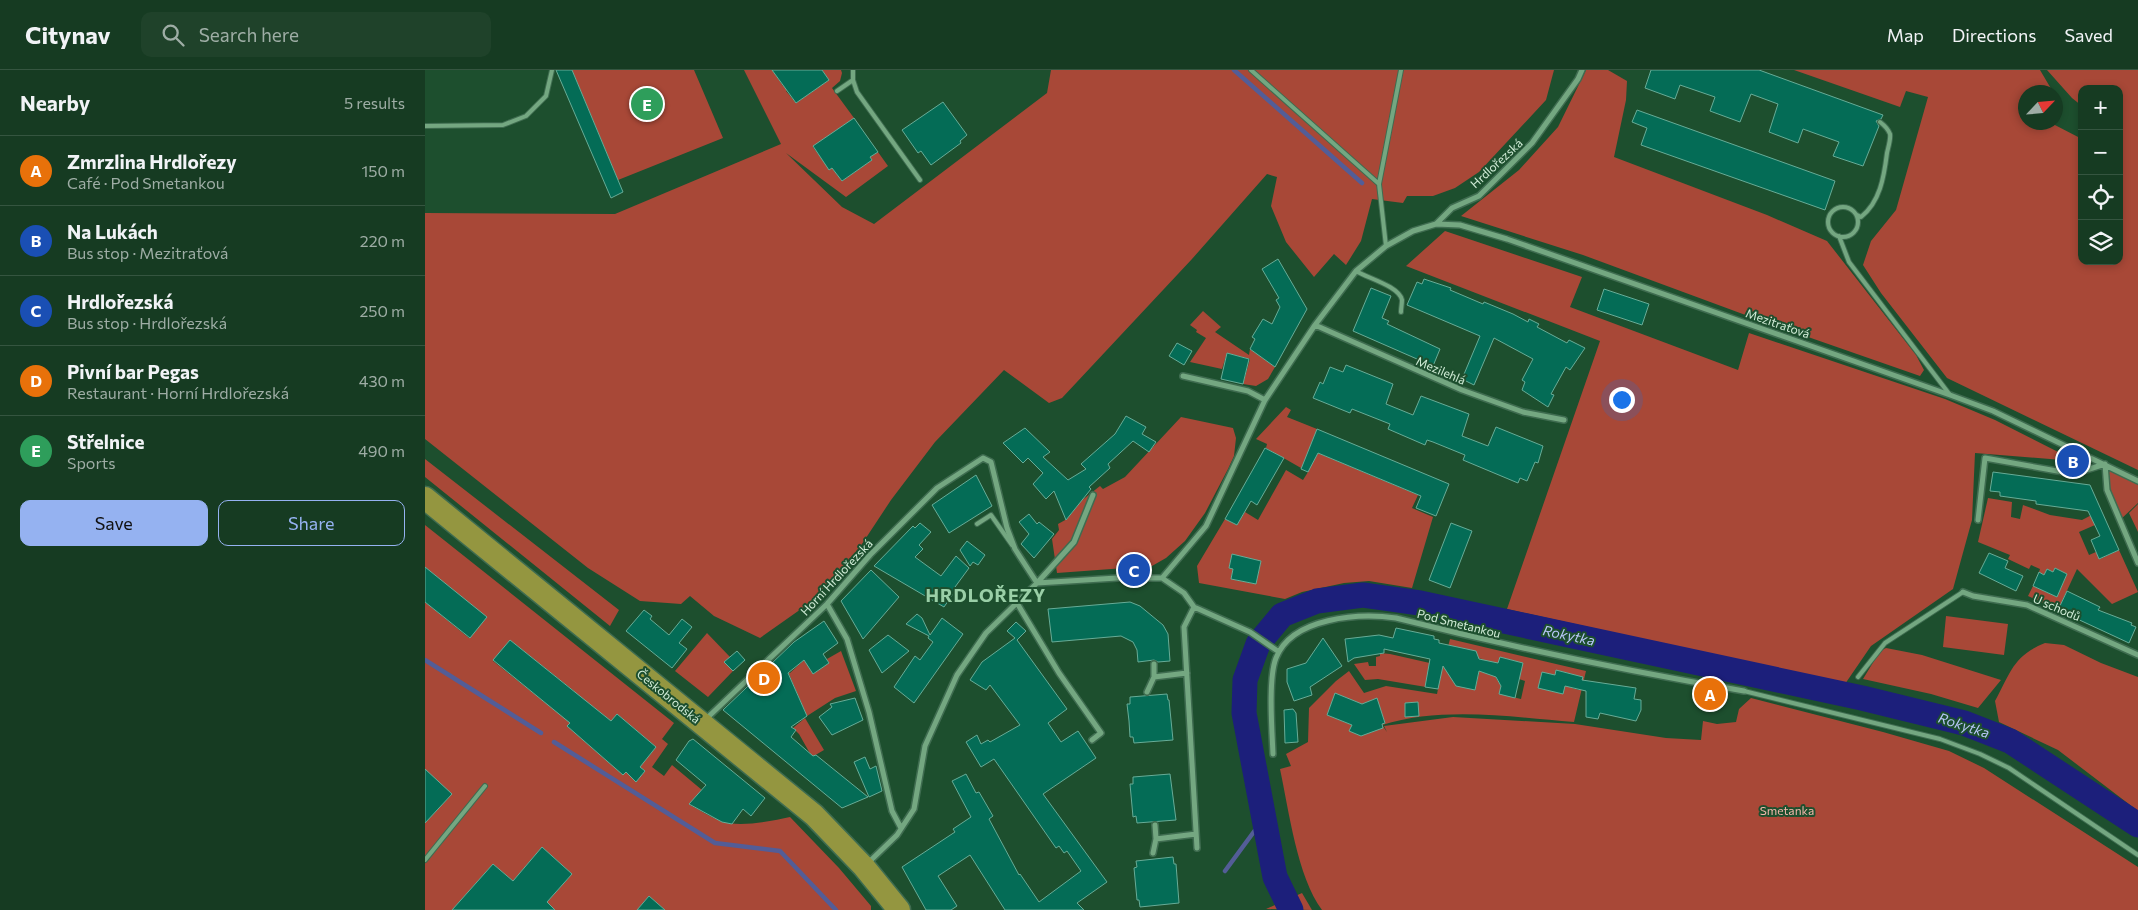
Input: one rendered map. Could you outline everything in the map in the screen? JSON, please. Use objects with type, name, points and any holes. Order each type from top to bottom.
[{"type":"main road","name":"Českobrodská","points":[[425,498],[814,815],[863,867],[899,910]]},
{"type":"street","name":"Hrdlořezská","points":[[1162,578],[1206,526],[1265,400],[1315,325],[1356,271],[1386,246],[1413,231],[1436,224],[1452,208],[1479,196],[1532,143],[1577,79],[1581,70]]},
{"type":"street","name":"Mezitraťová","points":[[1436,224],[1460,225],[1507,239],[1950,395],[1993,411],[2138,481]]},
{"type":"street","name":"Mezilehlá","points":[[1315,325],[1462,390],[1523,412],[1564,420]]},
{"type":"street","points":[[1183,376],[1248,391],[1265,400]]},
{"type":"street","name":"Horní Hrdlořezská","points":[[702,722],[827,604],[890,534],[937,488],[983,458],[991,462],[1007,528],[1015,549]]},
{"type":"street","points":[[1977,520],[1985,458],[2074,474],[2105,464],[2107,490],[2138,563]]},
{"type":"street","points":[[863,867],[897,835],[914,809],[925,746],[957,675],[986,633],[1037,583],[1074,542],[1093,495]]},
{"type":"street","points":[[1015,549],[1037,583]]},
{"type":"street","points":[[1037,583],[1117,578],[1162,578],[1184,593],[1194,607],[1250,632],[1279,652],[1275,659],[1271,707],[1273,754]]},
{"type":"street","name":"U schodů","points":[[1963,592],[1973,596],[2027,605],[2138,655]]},
{"type":"street","points":[[1017,603],[1059,673],[1101,733],[1092,740]]},
{"type":"street","points":[[827,604],[847,639],[869,712],[892,811],[901,828]]},
{"type":"street","points":[[1194,607],[1184,627],[1197,848]]},
{"type":"street","name":"Pod Smetankou","points":[[1279,652],[1296,635],[1324,622],[1351,617],[1381,616],[1511,647],[1744,692]]},
{"type":"street","points":[[1147,692],[1154,677],[1154,664]]},
{"type":"street","points":[[1154,677],[1187,673]]},
{"type":"street","points":[[1153,853],[1156,839],[1155,825]]},
{"type":"street","points":[[1156,839],[1196,834]]},
{"type":"lane","points":[[425,126],[503,125],[526,116],[546,96],[552,70]]},
{"type":"lane","points":[[853,70],[853,80],[857,92],[920,180]]},
{"type":"lane","points":[[1251,70],[1379,184]]},
{"type":"lane","points":[[1386,246],[1379,184],[1401,70]]},
{"type":"lane","points":[[837,91],[853,80]]},
{"type":"lane","points":[[1857,215],[1861,217],[1869,211],[1884,178],[1890,135],[1886,126],[1881,122]]},
{"type":"lane","points":[[1839,236],[1849,236],[1857,229],[1857,215],[1854,210],[1845,206],[1832,212],[1829,226],[1831,230],[1839,236],[1849,262],[1950,395]]},
{"type":"lane","points":[[1356,271],[1391,287],[1399,294],[1401,312]]},
{"type":"lane","points":[[977,524],[991,515],[1015,549]]},
{"type":"lane","points":[[1858,677],[1885,643],[1963,592]]},
{"type":"lane","points":[[1744,692],[1940,739],[1979,754],[2009,768],[2138,856]]},
{"type":"lane","points":[[425,860],[485,786]]},
{"type":"green space","points":[[572,70],[694,70],[723,138],[618,180]]},
{"type":"green space","points":[[744,70],[774,70],[783,86],[786,83],[790,88],[786,91],[796,103],[829,80],[822,70],[841,70],[840,81],[832,88],[854,118],[836,132],[833,138],[830,134],[830,136],[813,147],[829,169],[832,168],[842,181],[872,160],[870,157],[878,152],[888,166],[846,197],[786,153],[842,207],[874,224],[1047,93],[1051,70],[1554,70],[1546,100],[1479,172],[1455,188],[1433,196],[1407,196],[1403,203],[1372,199],[1361,241],[1346,265],[1334,254],[1314,277],[1286,242],[1271,206],[1277,177],[1267,174],[1192,259],[1062,398],[1049,403],[1004,370],[935,442],[891,500],[860,547],[811,602],[760,638],[714,616],[690,596],[681,604],[640,601],[588,568],[425,439],[425,213],[615,214],[781,144]]},
{"type":"green space","points":[[1586,70],[1608,70],[1627,81],[1626,100],[1614,157],[1767,215],[1827,241],[1916,355],[1924,370],[1920,376],[1759,320],[1583,255],[1461,216],[1519,170],[1558,127]]},
{"type":"green space","points":[[1794,70],[2040,70],[2049,85],[2018,85],[2018,130],[2063,129],[2078,137],[2078,265],[2123,265],[2123,85],[2078,85],[2078,103],[2047,70],[2138,70],[2138,470],[1947,378],[1881,293],[1863,265],[1871,241],[1896,210],[1928,97],[1906,91],[1900,107]]},
{"type":"green space","points":[[1445,231],[1582,277],[1570,307],[1738,370],[1749,333],[1945,399],[1995,420],[2068,457],[2062,460],[1975,453],[1972,520],[1953,589],[1871,646],[1845,684],[1507,609],[1600,341],[1406,266]]},
{"type":"green space","points":[[1203,311],[1221,327],[1215,332],[1249,355],[1250,349],[1275,367],[1268,379],[1256,386],[1243,384],[1250,359],[1227,353],[1222,369],[1190,362],[1206,338],[1196,332],[1197,330],[1190,325]]},
{"type":"green space","points":[[1286,407],[1291,410],[1287,417],[1317,429],[1311,452],[1317,455],[1318,453],[1418,495],[1412,508],[1433,517],[1412,588],[1369,581],[1344,583],[1302,592],[1285,599],[1199,583],[1197,566],[1225,519],[1237,525],[1245,512],[1258,520],[1286,470],[1303,480],[1308,472],[1266,448],[1267,444],[1256,439]],"holes":[[[1232,555],[1261,561],[1256,584],[1231,579],[1233,569],[1229,568]]]},
{"type":"green space","points":[[1181,417],[1233,428],[1236,438],[1234,456],[1228,469],[1205,513],[1185,541],[1166,558],[1152,566],[1057,573],[1052,539],[1059,530],[1058,524],[1067,519],[1081,501],[1100,486],[1103,489],[1125,477]]},
{"type":"green space","points":[[425,459],[619,610],[610,626],[425,477]]},
{"type":"green space","points":[[2105,464],[2138,481],[2138,503],[2119,521],[2107,490]]},
{"type":"green space","points":[[1988,498],[2012,502],[2011,517],[2020,519],[2023,505],[2050,515],[2082,520],[2101,510],[2095,525],[2079,532],[2089,555],[2096,552],[2100,559],[2119,550],[2138,592],[2112,604],[2077,569],[2058,610],[2028,596],[2033,586],[2057,597],[2067,574],[2055,568],[2053,572],[2047,569],[2044,575],[2039,572],[2040,569],[2031,565],[2029,569],[2008,559],[2010,555],[1978,542]]},
{"type":"green space","points":[[2138,504],[2138,532],[2129,513]]},
{"type":"green space","points":[[425,525],[674,723],[662,739],[668,744],[652,767],[664,776],[672,765],[702,790],[690,805],[713,818],[736,824],[790,817],[839,868],[871,906],[871,910],[665,910],[649,896],[637,910],[546,910],[547,902],[572,874],[542,847],[513,881],[493,864],[452,910],[425,910],[425,823],[452,794],[425,773],[425,602],[469,638],[486,617],[425,567]],"holes":[[[510,640],[574,691],[557,712],[493,661]],[[587,702],[611,721],[617,714],[656,747],[640,767],[645,771],[636,782],[626,772],[623,775],[567,726]]]},
{"type":"green space","points":[[1946,616],[2008,624],[2004,655],[1943,647]]},
{"type":"green space","points":[[707,633],[730,657],[724,662],[733,671],[708,697],[675,671]]},
{"type":"green space","name":"Smetanka","points":[[1450,639],[1586,671],[1574,722],[1477,714],[1453,714],[1405,719],[1382,725],[1387,732],[1384,726],[1453,717],[1575,724],[1666,738],[1701,740],[1703,721],[1717,724],[1736,722],[1739,709],[1751,698],[1949,751],[1984,768],[2138,867],[2138,910],[1322,910],[1306,880],[1295,842],[1280,769],[1291,766],[1286,754],[1308,742],[1309,708],[1349,671],[1364,693],[1386,686],[1437,694],[1438,689],[1378,679],[1365,680],[1354,664],[1368,662],[1369,666],[1376,666],[1376,657],[1380,656],[1380,653],[1443,666]],"holes":[[[1474,657],[1482,659],[1475,690]],[[1500,657],[1523,663],[1519,679],[1525,681],[1521,699],[1500,694],[1501,686],[1495,676]],[[1556,670],[1568,673],[1563,694],[1539,688],[1542,673],[1555,675]],[[1575,675],[1582,677],[1579,690],[1572,688]],[[1335,694],[1362,704],[1377,699],[1385,723],[1361,736],[1350,731],[1352,725],[1327,715]]]},
{"type":"green space","points":[[2045,643],[2064,645],[2101,663],[2138,677],[2138,811],[2058,750],[1999,722],[1995,701],[2009,673],[2026,653]]},
{"type":"green space","points":[[1886,648],[1922,655],[2001,680],[1978,708],[1931,694],[1863,679],[1880,651]]},
{"type":"green space","points":[[841,651],[856,691],[835,698],[807,716],[788,672],[790,673],[805,659],[813,674],[829,663],[827,659]]},
{"type":"green space","points":[[805,718],[824,750],[812,757],[799,734],[793,728]]},
{"type":"green space","points":[[1302,893],[1312,910],[1266,909]]},
{"type":"building","points":[[556,70],[572,70],[623,192],[611,198]]},
{"type":"building","points":[[772,70],[822,70],[829,80],[796,103]]},
{"type":"building","points":[[1651,70],[1759,70],[1883,115],[1881,119],[1876,121],[1879,126],[1863,166],[1833,156],[1839,142],[1803,129],[1798,143],[1769,132],[1778,104],[1751,94],[1740,122],[1710,111],[1715,97],[1680,85],[1675,99],[1645,88]]},
{"type":"building","points":[[943,102],[967,135],[960,141],[961,143],[931,165],[921,151],[918,153],[902,130]]},
{"type":"building","points":[[1637,110],[1835,181],[1825,210],[1641,145],[1647,128],[1632,122]]},
{"type":"building","points":[[854,118],[878,152],[870,157],[872,160],[842,181],[832,168],[829,170],[813,146]]},
{"type":"building","points":[[1278,259],[1307,309],[1275,367],[1250,349],[1255,339],[1252,337],[1263,319],[1272,324],[1280,307],[1276,300],[1279,298],[1262,269]]},
{"type":"building","points":[[1424,279],[1451,288],[1450,290],[1483,304],[1484,302],[1528,322],[1529,319],[1539,324],[1537,327],[1567,343],[1569,340],[1585,348],[1570,370],[1566,367],[1551,394],[1554,395],[1548,407],[1522,390],[1525,382],[1522,380],[1533,359],[1494,338],[1474,385],[1462,379],[1480,336],[1407,305],[1417,282],[1422,284]]},
{"type":"building","points":[[1371,288],[1391,296],[1382,318],[1389,321],[1387,324],[1440,349],[1433,366],[1353,331]]},
{"type":"building","points":[[1604,289],[1649,304],[1642,325],[1597,310]]},
{"type":"building","points":[[1177,343],[1192,351],[1184,365],[1169,356]]},
{"type":"building","points":[[1227,353],[1249,359],[1243,384],[1221,379]]},
{"type":"building","points":[[1346,365],[1393,384],[1386,404],[1413,415],[1421,396],[1469,414],[1462,436],[1488,446],[1496,427],[1543,446],[1538,463],[1535,462],[1527,481],[1520,478],[1518,483],[1463,460],[1465,455],[1427,440],[1425,445],[1388,429],[1390,424],[1352,409],[1350,413],[1313,398],[1320,382],[1323,384],[1330,367],[1343,372]]},
{"type":"building","points":[[1126,416],[1146,427],[1142,434],[1156,442],[1149,452],[1133,441],[1108,464],[1110,468],[1089,487],[1091,489],[1066,520],[1054,491],[1046,499],[1033,484],[1043,473],[1028,458],[1023,463],[1003,443],[1025,428],[1050,452],[1043,457],[1068,480],[1086,469],[1081,464],[1115,434]]},
{"type":"building","points":[[1317,429],[1449,484],[1436,516],[1416,508],[1421,496],[1318,453],[1308,472],[1301,469]]},
{"type":"building","points":[[1265,448],[1284,458],[1257,505],[1251,501],[1237,525],[1225,519]]},
{"type":"building","points":[[1993,472],[2090,485],[2119,550],[2099,559],[2091,540],[2100,536],[2088,511],[2036,504],[2036,501],[2000,496],[2000,492],[1990,491]]},
{"type":"building","points":[[976,475],[992,506],[949,533],[932,505]]},
{"type":"building","points":[[1029,514],[1037,524],[1039,522],[1054,534],[1034,558],[1021,544],[1029,534],[1019,522]]},
{"type":"building","points":[[920,523],[931,532],[919,545],[923,549],[915,557],[941,576],[956,556],[969,568],[955,587],[957,588],[944,607],[874,566],[913,526],[915,528]]},
{"type":"building","points":[[1451,523],[1472,531],[1450,588],[1429,580]]},
{"type":"building","points":[[967,541],[985,555],[978,565],[973,562],[970,566],[960,550]]},
{"type":"building","points":[[1989,553],[2008,561],[2005,568],[2023,576],[2016,591],[1979,573]]},
{"type":"building","points":[[1232,554],[1261,561],[1256,584],[1231,579],[1233,569],[1229,568]]},
{"type":"building","points":[[425,567],[487,617],[470,638],[425,602]]},
{"type":"building","points":[[2055,568],[2067,574],[2057,597],[2033,586],[2039,572],[2044,575],[2047,569],[2053,572]]},
{"type":"building","points":[[871,570],[899,597],[863,639],[841,601]]},
{"type":"building","points":[[2067,591],[2100,607],[2098,610],[2132,623],[2131,625],[2136,627],[2129,643],[2058,610]]},
{"type":"building","points":[[1130,602],[1140,606],[1163,625],[1168,634],[1170,661],[1138,662],[1137,650],[1133,642],[1121,636],[1052,642],[1048,609]]},
{"type":"building","points":[[644,610],[652,616],[650,619],[669,635],[682,619],[692,627],[679,643],[687,649],[672,668],[626,631]]},
{"type":"building","points":[[917,614],[922,618],[930,635],[942,618],[963,634],[914,703],[894,687],[915,656],[920,660],[933,642],[928,638],[929,636],[906,624]]},
{"type":"building","points":[[824,621],[838,643],[823,654],[829,663],[813,674],[804,660],[788,673],[807,716],[791,727],[796,730],[791,737],[868,797],[842,808],[723,710],[794,642]]},
{"type":"building","points":[[1016,622],[1026,631],[1017,640],[1067,709],[1048,723],[1061,742],[1078,731],[1096,758],[1043,794],[1107,882],[1077,903],[1084,910],[1005,910],[970,855],[938,876],[957,906],[951,910],[926,910],[902,867],[955,832],[953,829],[971,817],[952,781],[966,774],[976,793],[979,792],[993,816],[989,819],[1019,875],[1039,902],[1081,871],[1067,851],[1064,853],[1059,846],[1056,848],[994,759],[981,767],[966,742],[977,735],[981,744],[988,740],[990,742],[1020,725],[990,685],[986,690],[970,680],[982,662],[1015,638],[1007,631]]},
{"type":"building","points":[[1396,628],[1434,636],[1434,639],[1439,640],[1439,643],[1476,651],[1479,659],[1498,663],[1500,657],[1523,663],[1515,698],[1499,694],[1501,686],[1496,677],[1479,671],[1475,690],[1456,686],[1443,666],[1438,689],[1425,687],[1430,659],[1384,649],[1384,653],[1354,658],[1348,662],[1345,639],[1379,635],[1393,638]]},
{"type":"building","points":[[888,635],[909,651],[882,673],[869,650]]},
{"type":"building","points":[[1323,638],[1342,666],[1310,687],[1312,695],[1294,701],[1287,682],[1287,669],[1306,663]]},
{"type":"building","points":[[510,640],[611,721],[617,714],[656,747],[640,767],[645,771],[636,782],[626,772],[623,775],[567,726],[570,723],[493,660]]},
{"type":"building","points":[[737,651],[745,660],[733,671],[724,662]]},
{"type":"building","points":[[1556,670],[1583,677],[1582,680],[1636,688],[1634,699],[1641,700],[1641,710],[1636,721],[1600,713],[1598,719],[1586,717],[1586,691],[1565,686],[1563,694],[1538,688],[1542,672],[1555,675]]},
{"type":"building","points":[[1335,693],[1362,704],[1377,698],[1385,723],[1382,724],[1383,728],[1361,736],[1349,731],[1352,725],[1327,715]]},
{"type":"building","points":[[1167,694],[1173,740],[1134,743],[1133,737],[1130,737],[1127,704],[1130,704],[1130,697]]},
{"type":"building","points":[[855,698],[863,720],[832,735],[819,717],[832,707],[830,704]]},
{"type":"building","points":[[1418,702],[1419,716],[1405,717],[1405,703]]},
{"type":"building","points":[[1293,709],[1296,713],[1298,742],[1285,743],[1284,710]]},
{"type":"building","points":[[693,739],[765,798],[751,816],[743,809],[732,824],[722,822],[689,804],[706,785],[676,760],[689,741]]},
{"type":"building","points":[[865,757],[870,769],[876,766],[882,791],[869,797],[854,762]]},
{"type":"building","points":[[425,769],[452,794],[425,823]]},
{"type":"building","points":[[1170,774],[1176,820],[1137,823],[1136,816],[1133,817],[1130,784],[1133,784],[1133,777]]},
{"type":"building","points":[[542,847],[572,874],[547,902],[555,910],[452,910],[493,864],[513,881]]},
{"type":"building","points":[[1173,857],[1174,864],[1176,864],[1179,903],[1140,907],[1139,900],[1137,900],[1134,868],[1137,867],[1136,861]]},
{"type":"building","points":[[649,896],[665,910],[637,910]]},
{"type":"waterway","points":[[1234,70],[1362,183]]},
{"type":"waterway","name":"Rokytka","points":[[1291,910],[1275,877],[1244,713],[1245,680],[1258,644],[1282,615],[1317,601],[1363,595],[1420,603],[1862,698],[1964,723],[2010,741],[2138,825]]},
{"type":"waterway","points":[[425,660],[541,733]]},
{"type":"waterway","points":[[554,742],[715,843],[780,851],[836,910]]},
{"type":"waterway","points":[[1225,871],[1264,818]]},
{"type":"place","name":"Střelnice","points":[[647,104]]},
{"type":"place","name":"Na Lukách","points":[[2073,461]]},
{"type":"place","name":"Hrdlořezská","points":[[1134,570]]},
{"type":"place","name":"Pivní bar Pegas","points":[[764,678]]},
{"type":"place","name":"Zmrzlina Hrdlořezy","points":[[1710,694]]},
{"type":"district","name":"HRDLOŘEZY","points":[[986,595]]}]
